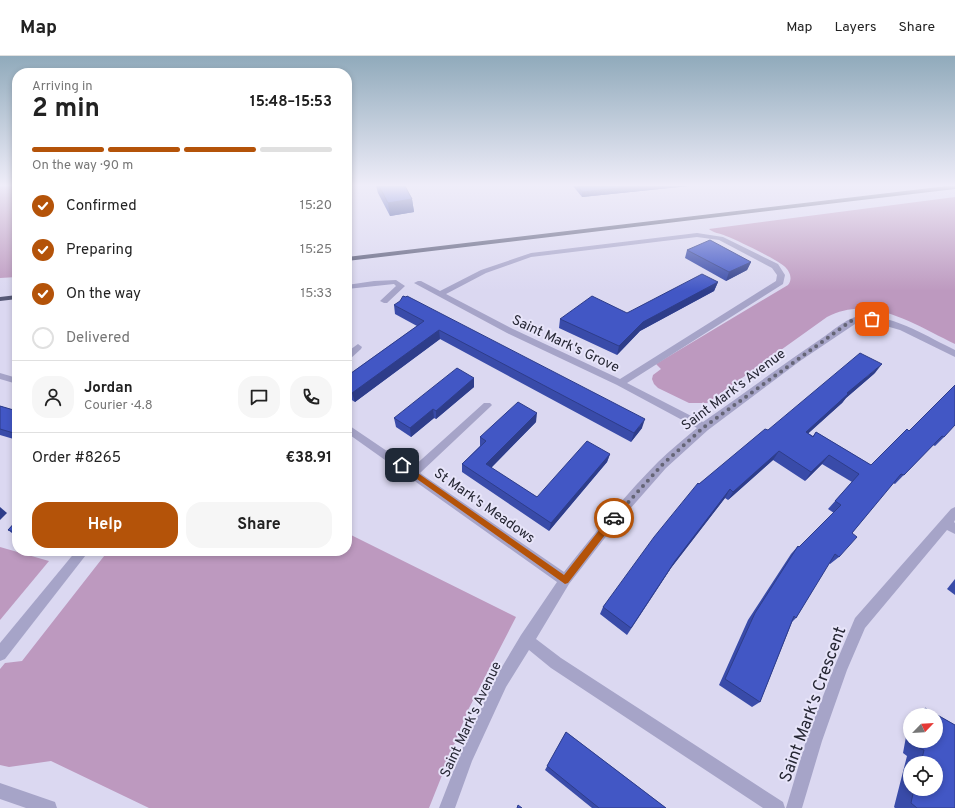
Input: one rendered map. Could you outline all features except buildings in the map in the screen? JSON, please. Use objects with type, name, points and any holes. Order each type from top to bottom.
[{"type":"main road","points":[[352,257],[663,221]]},
{"type":"main road","points":[[0,299],[12,298]]},
{"type":"street","points":[[440,295],[452,286],[518,258],[531,255],[697,235],[721,238],[775,266],[781,275],[780,282],[620,383]]},
{"type":"street","points":[[352,286],[396,282],[401,286],[384,301]]},
{"type":"street","name":"Saint Mark's Grove","points":[[418,283],[510,331],[620,383],[704,427]]},
{"type":"street","name":"Saint Mark's Avenue","points":[[447,808],[465,758],[501,682],[565,580],[604,530],[639,490],[662,465],[704,427],[803,354],[856,319],[872,319],[903,328],[955,354]]},
{"type":"street","points":[[352,352],[358,347]]},
{"type":"street","points":[[0,376],[12,379]]},
{"type":"street","points":[[413,473],[487,405]]},
{"type":"street","name":"St Mark's Meadows","points":[[352,431],[565,580]]},
{"type":"street","name":"Saint Mark's Crescent","points":[[794,808],[819,726],[860,623],[950,526],[955,512]]},
{"type":"street","points":[[0,654],[79,556]]},
{"type":"street","points":[[526,640],[556,663],[777,808]]},
{"type":"street","points":[[0,791],[48,808]]},
{"type":"shaded area","points":[[0,221],[12,221],[12,277],[0,278]]},
{"type":"shaded area","points":[[770,221],[955,221],[955,344],[909,321],[876,310],[860,309],[843,311],[827,317],[707,403],[689,403],[658,388],[654,384],[652,379],[653,375],[661,369],[656,364],[788,285],[791,278],[786,268],[765,254],[709,229]]},
{"type":"shaded area","points":[[352,535],[516,617],[468,710],[429,808],[149,808],[51,761],[9,767],[0,765],[0,669],[5,663],[22,661],[104,556],[352,556]]},
{"type":"shaded area","points":[[0,547],[12,550],[12,556],[32,556],[49,561],[0,620]]},
{"type":"way so far","points":[[614,518],[662,465],[704,427],[851,321],[856,319],[872,319]]},
{"type":"route","points":[[402,465],[565,580],[614,518]]}]
